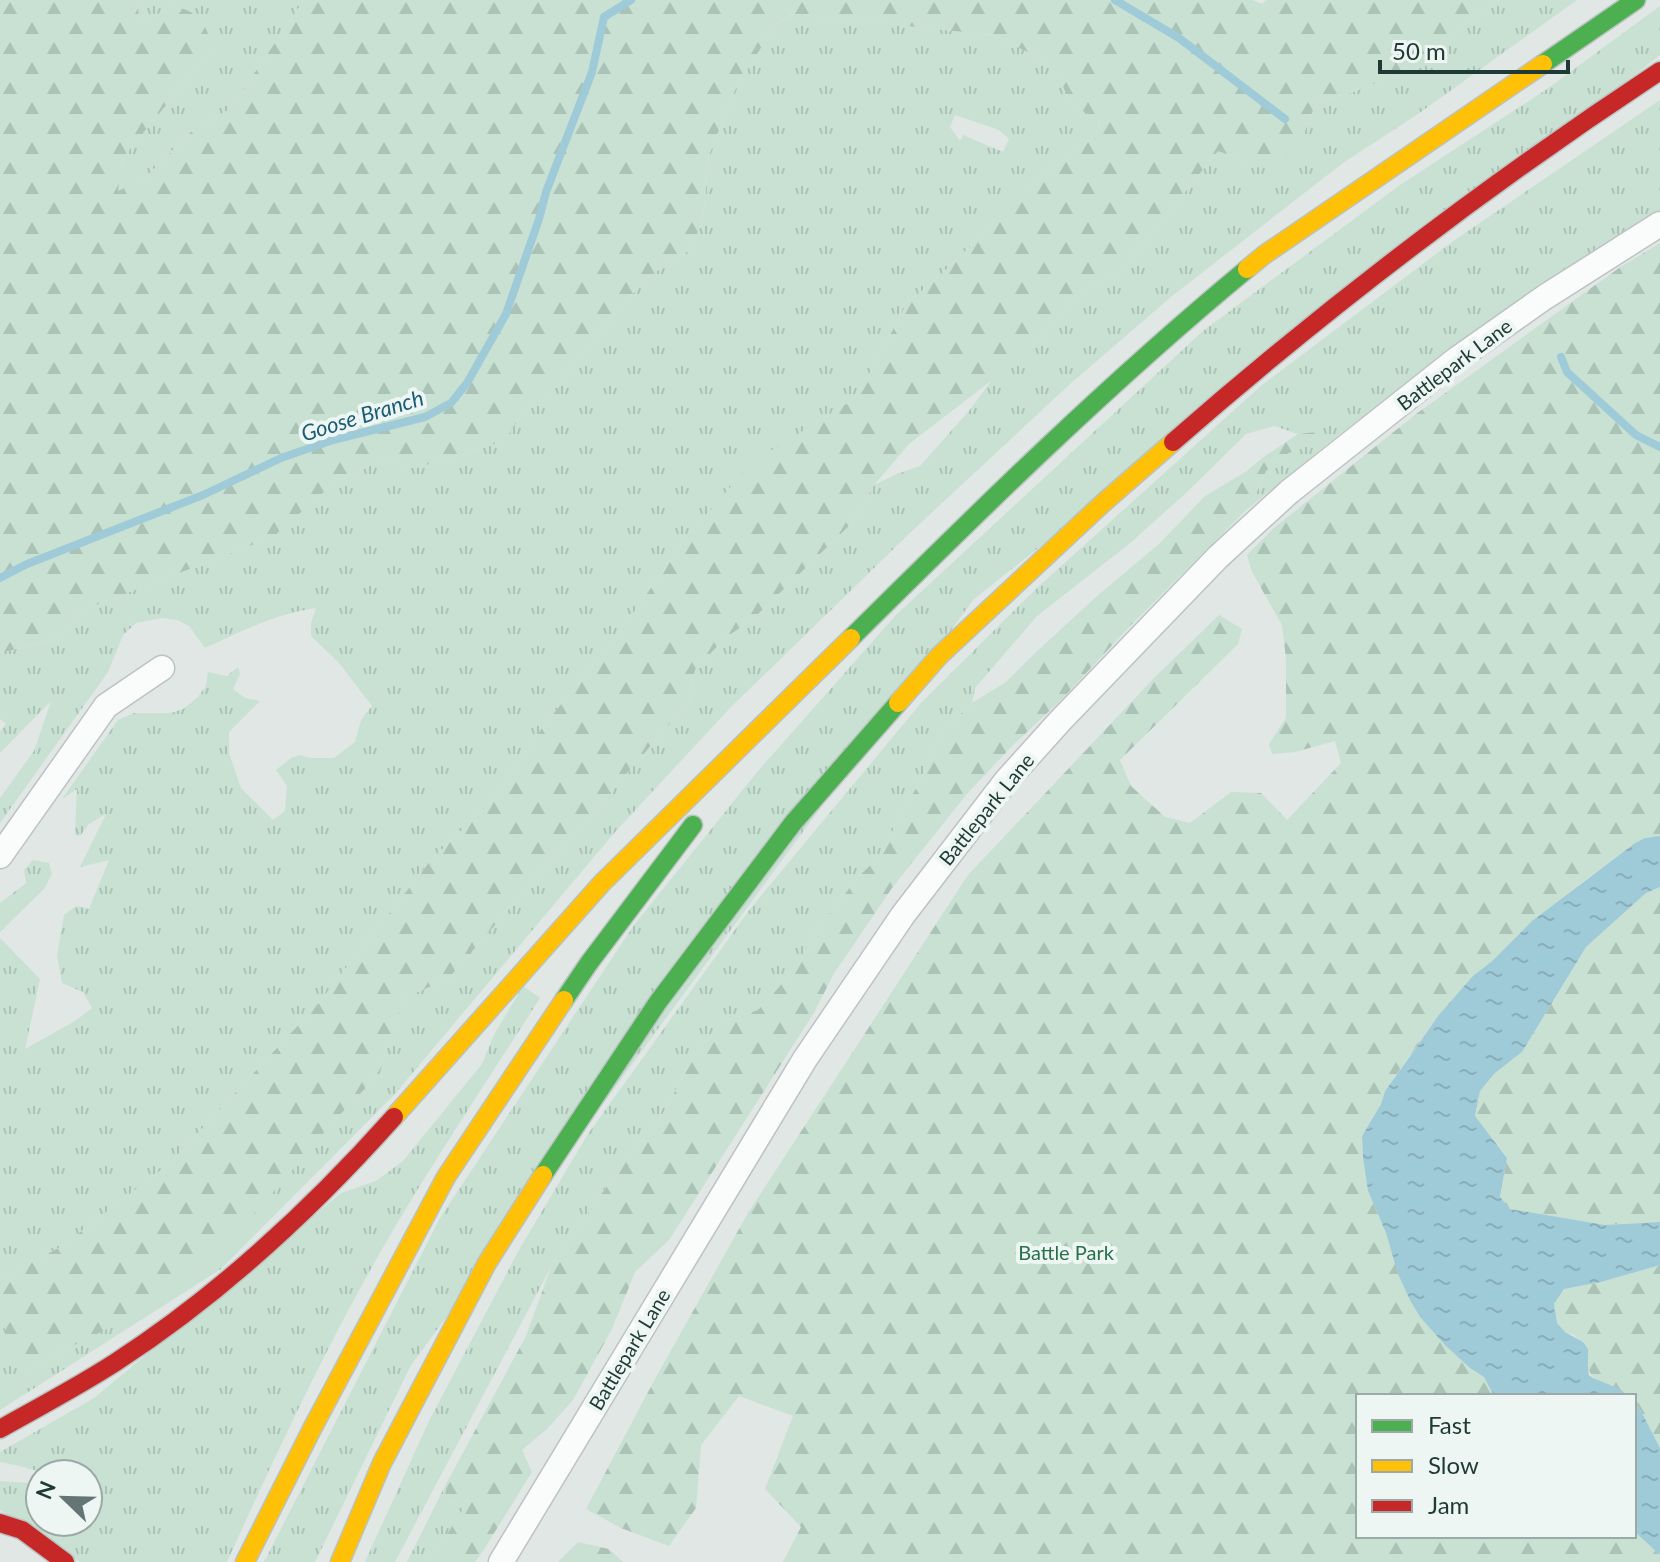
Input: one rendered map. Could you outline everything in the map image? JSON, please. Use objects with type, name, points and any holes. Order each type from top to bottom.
[{"type":"highway","points":[[0,1429],[116,1362],[200,1302],[282,1234],[356,1160],[602,883],[898,591],[1102,396],[1194,313],[1264,255],[1636,0]]},
{"type":"highway","points":[[340,1562],[389,1449],[487,1263],[528,1198],[658,1002],[793,823],[939,656],[1102,504],[1240,383],[1441,226],[1593,115],[1660,71]]},
{"type":"highway","points":[[718,793],[898,591]]},
{"type":"highway","points":[[245,1562],[446,1177],[589,963],[699,817]]},
{"type":"highway","points":[[0,1523],[22,1530],[65,1562]]},
{"type":"street","name":"Battlepark Lane","points":[[501,1562],[805,1059],[903,915],[1006,781],[1218,557],[1289,492],[1457,359],[1545,297],[1660,224]]},
{"type":"street","points":[[0,856],[106,706],[162,668]]},
{"type":"green space","points":[[0,0],[138,0],[139,24],[174,6],[201,20],[213,48],[121,160],[118,191],[142,181],[193,130],[230,109],[304,0],[1252,0],[1262,4],[1267,0],[1499,0],[1393,76],[1348,94],[1317,100],[1303,136],[1274,168],[1252,167],[1218,151],[1122,270],[1077,295],[1040,340],[909,444],[874,485],[853,522],[753,619],[725,638],[695,670],[688,703],[448,979],[406,997],[380,1073],[219,1251],[148,1309],[30,1369],[14,1350],[0,1318],[0,1280],[62,1246],[169,1164],[317,1005],[431,860],[493,800],[542,728],[621,630],[685,540],[751,463],[851,401],[871,371],[907,303],[980,237],[1013,194],[1097,134],[1100,120],[1071,105],[1061,82],[1044,60],[992,35],[793,14],[777,23],[737,85],[709,155],[703,220],[690,250],[649,276],[551,393],[521,416],[504,441],[416,468],[382,460],[333,484],[273,537],[80,611],[60,638],[0,653]]},
{"type":"green space","points":[[138,0],[304,0],[230,109],[193,130],[142,181],[117,192],[121,160],[213,48],[174,6],[139,24]]},
{"type":"green space","points":[[1499,0],[1577,0],[1418,114],[1343,163],[1171,297],[1070,384],[912,531],[730,708],[615,832],[394,1095],[221,1269],[0,1410],[0,1318],[30,1369],[66,1349],[334,1121],[380,1073],[406,997],[448,979],[688,703],[695,670],[725,638],[753,619],[853,522],[874,485],[920,466],[992,380],[1040,340],[1077,295],[1122,270],[1218,151],[1252,167],[1303,136],[1317,100],[1348,94],[1393,76]]},
{"type":"green space","points":[[1660,6],[1660,55],[974,599],[411,1365],[315,1562],[264,1562],[440,1218],[634,925],[758,771],[896,615],[1203,331],[1400,185],[1547,89]]},
{"type":"green space","points":[[794,14],[992,35],[1044,60],[1061,82],[1071,105],[1100,119],[1097,134],[1014,194],[980,237],[907,303],[871,371],[851,401],[751,464],[685,540],[621,630],[542,728],[493,800],[431,860],[317,1005],[169,1164],[62,1246],[0,1280],[0,938],[40,979],[25,1049],[92,1008],[83,992],[62,983],[57,956],[64,915],[76,906],[89,909],[109,860],[80,867],[106,814],[89,824],[80,836],[75,835],[77,789],[62,799],[118,720],[134,713],[171,713],[183,709],[206,686],[208,672],[227,676],[238,667],[240,674],[233,689],[245,698],[260,701],[229,732],[229,753],[241,788],[273,820],[285,811],[287,786],[276,770],[300,755],[334,758],[355,742],[361,720],[372,706],[339,663],[311,636],[316,608],[272,619],[205,648],[189,626],[177,620],[162,618],[136,623],[123,635],[108,672],[0,823],[0,798],[34,751],[51,701],[0,753],[0,731],[6,724],[0,719],[0,653],[60,638],[80,611],[272,537],[333,484],[382,460],[416,468],[504,441],[521,416],[551,393],[649,276],[690,250],[703,220],[709,155],[737,85],[777,23]],"holes":[[[955,115],[999,130],[1009,139],[1003,152],[963,135],[960,141],[950,127]]]},
{"type":"green space","points":[[1660,100],[1660,210],[1527,294],[1336,437],[1245,511],[1266,471],[1289,453],[1308,446],[1316,432],[1298,434],[1274,426],[1246,434],[1129,544],[1037,616],[975,688],[972,703],[938,736],[925,772],[882,854],[858,877],[820,926],[798,965],[758,1010],[721,1023],[694,1056],[659,1121],[634,1147],[551,1267],[395,1562],[365,1562],[430,1419],[520,1248],[588,1134],[750,909],[921,703],[1039,586],[1262,385],[1452,242]]},
{"type":"green space","name":"Battle Park","points":[[1660,243],[1660,836],[1635,843],[1520,932],[1438,1016],[1385,1091],[1362,1136],[1368,1191],[1403,1285],[1420,1317],[1470,1368],[1484,1377],[1493,1394],[1356,1394],[1356,1538],[1636,1538],[1636,1533],[1660,1555],[1660,1562],[783,1562],[801,1527],[765,1489],[793,1416],[739,1396],[701,1445],[696,1508],[669,1546],[621,1528],[586,1509],[748,1213],[968,875],[1155,677],[1219,615],[1242,629],[1238,644],[1120,760],[1131,786],[1165,817],[1190,823],[1231,792],[1261,793],[1287,820],[1341,763],[1335,741],[1295,752],[1272,754],[1269,744],[1286,718],[1286,659],[1282,625],[1252,572],[1247,555],[1274,528],[1416,414],[1619,268]]},
{"type":"green space","points":[[1316,432],[1308,446],[1289,453],[1266,471],[1245,511],[966,795],[892,888],[833,975],[815,1011],[669,1240],[635,1272],[612,1329],[573,1400],[547,1429],[522,1450],[532,1472],[483,1551],[475,1562],[429,1562],[469,1500],[448,1504],[445,1486],[526,1336],[551,1267],[634,1147],[659,1121],[694,1056],[721,1023],[758,1010],[772,995],[798,965],[820,926],[858,877],[882,854],[925,772],[938,736],[972,703],[1006,682],[1096,597],[1160,543],[1205,496],[1247,471],[1298,434]]},
{"type":"green space","points":[[33,860],[49,863],[52,874],[44,889],[0,932],[0,903],[26,883],[24,870]]},
{"type":"green space","points":[[1660,887],[1660,1222],[1605,1225],[1510,1209],[1500,1198],[1507,1157],[1475,1117],[1480,1091],[1495,1073],[1522,1052],[1586,947],[1646,893]]},
{"type":"green space","points":[[523,986],[540,998],[433,1164],[375,1261],[308,1388],[227,1562],[80,1562],[43,1538],[104,1538],[104,1458],[24,1458],[24,1467],[0,1462],[0,1452],[94,1398],[341,1193],[376,1181],[403,1161],[482,1064],[494,1035]]},
{"type":"green space","points":[[1660,1265],[1660,1448],[1636,1405],[1636,1394],[1625,1394],[1593,1377],[1589,1371],[1588,1349],[1556,1323],[1554,1304],[1564,1289]]},
{"type":"green space","points":[[0,1481],[24,1483],[24,1526],[0,1510]]},
{"type":"green space","points":[[445,1486],[449,1504],[470,1499],[429,1562],[407,1562]]},
{"type":"green space","points":[[578,1542],[609,1549],[623,1562],[558,1562]]},
{"type":"water","points":[[1660,836],[1660,887],[1646,893],[1586,947],[1522,1052],[1495,1073],[1480,1091],[1475,1116],[1507,1158],[1500,1197],[1510,1209],[1605,1225],[1660,1222],[1660,1265],[1564,1289],[1554,1304],[1557,1323],[1588,1349],[1589,1375],[1626,1394],[1493,1394],[1484,1377],[1445,1345],[1420,1317],[1410,1300],[1368,1191],[1362,1136],[1385,1091],[1438,1016],[1473,976],[1532,921],[1645,838]]},
{"type":"water","points":[[1636,1405],[1660,1448],[1660,1555],[1636,1533]]},
{"type":"waterway","name":"Goose Branch","points":[[0,578],[27,564],[203,495],[281,458],[333,440],[425,417],[451,403],[467,383],[506,314],[546,192],[592,72],[604,17],[631,0]]},
{"type":"waterway","name":"Goose Branch","points":[[1115,0],[1179,38],[1285,119]]},
{"type":"waterway","name":"Goose Branch","points":[[1561,357],[1567,372],[1636,435],[1660,447]]},
{"type":"traffic: fast","points":[[1543,64],[1636,0]]},
{"type":"traffic: fast","points":[[851,638],[1094,403],[1247,269]]},
{"type":"traffic: fast","points":[[543,1175],[658,1002],[793,823],[898,703]]},
{"type":"traffic: fast","points":[[564,1000],[693,825]]},
{"type":"traffic: slow","points":[[1247,269],[1543,64]]},
{"type":"traffic: slow","points":[[898,703],[939,656],[1173,442]]},
{"type":"traffic: slow","points":[[394,1117],[602,883],[851,638]]},
{"type":"traffic: slow","points":[[245,1562],[446,1177],[564,1000]]},
{"type":"traffic: slow","points":[[340,1562],[382,1463],[487,1263],[543,1175]]},
{"type":"traffic: jam","points":[[1173,442],[1290,343],[1410,248],[1534,157],[1660,71]]},
{"type":"traffic: jam","points":[[0,1429],[102,1371],[192,1308],[298,1217],[394,1117]]},
{"type":"traffic: jam","points":[[0,1523],[22,1530],[65,1562]]}]
